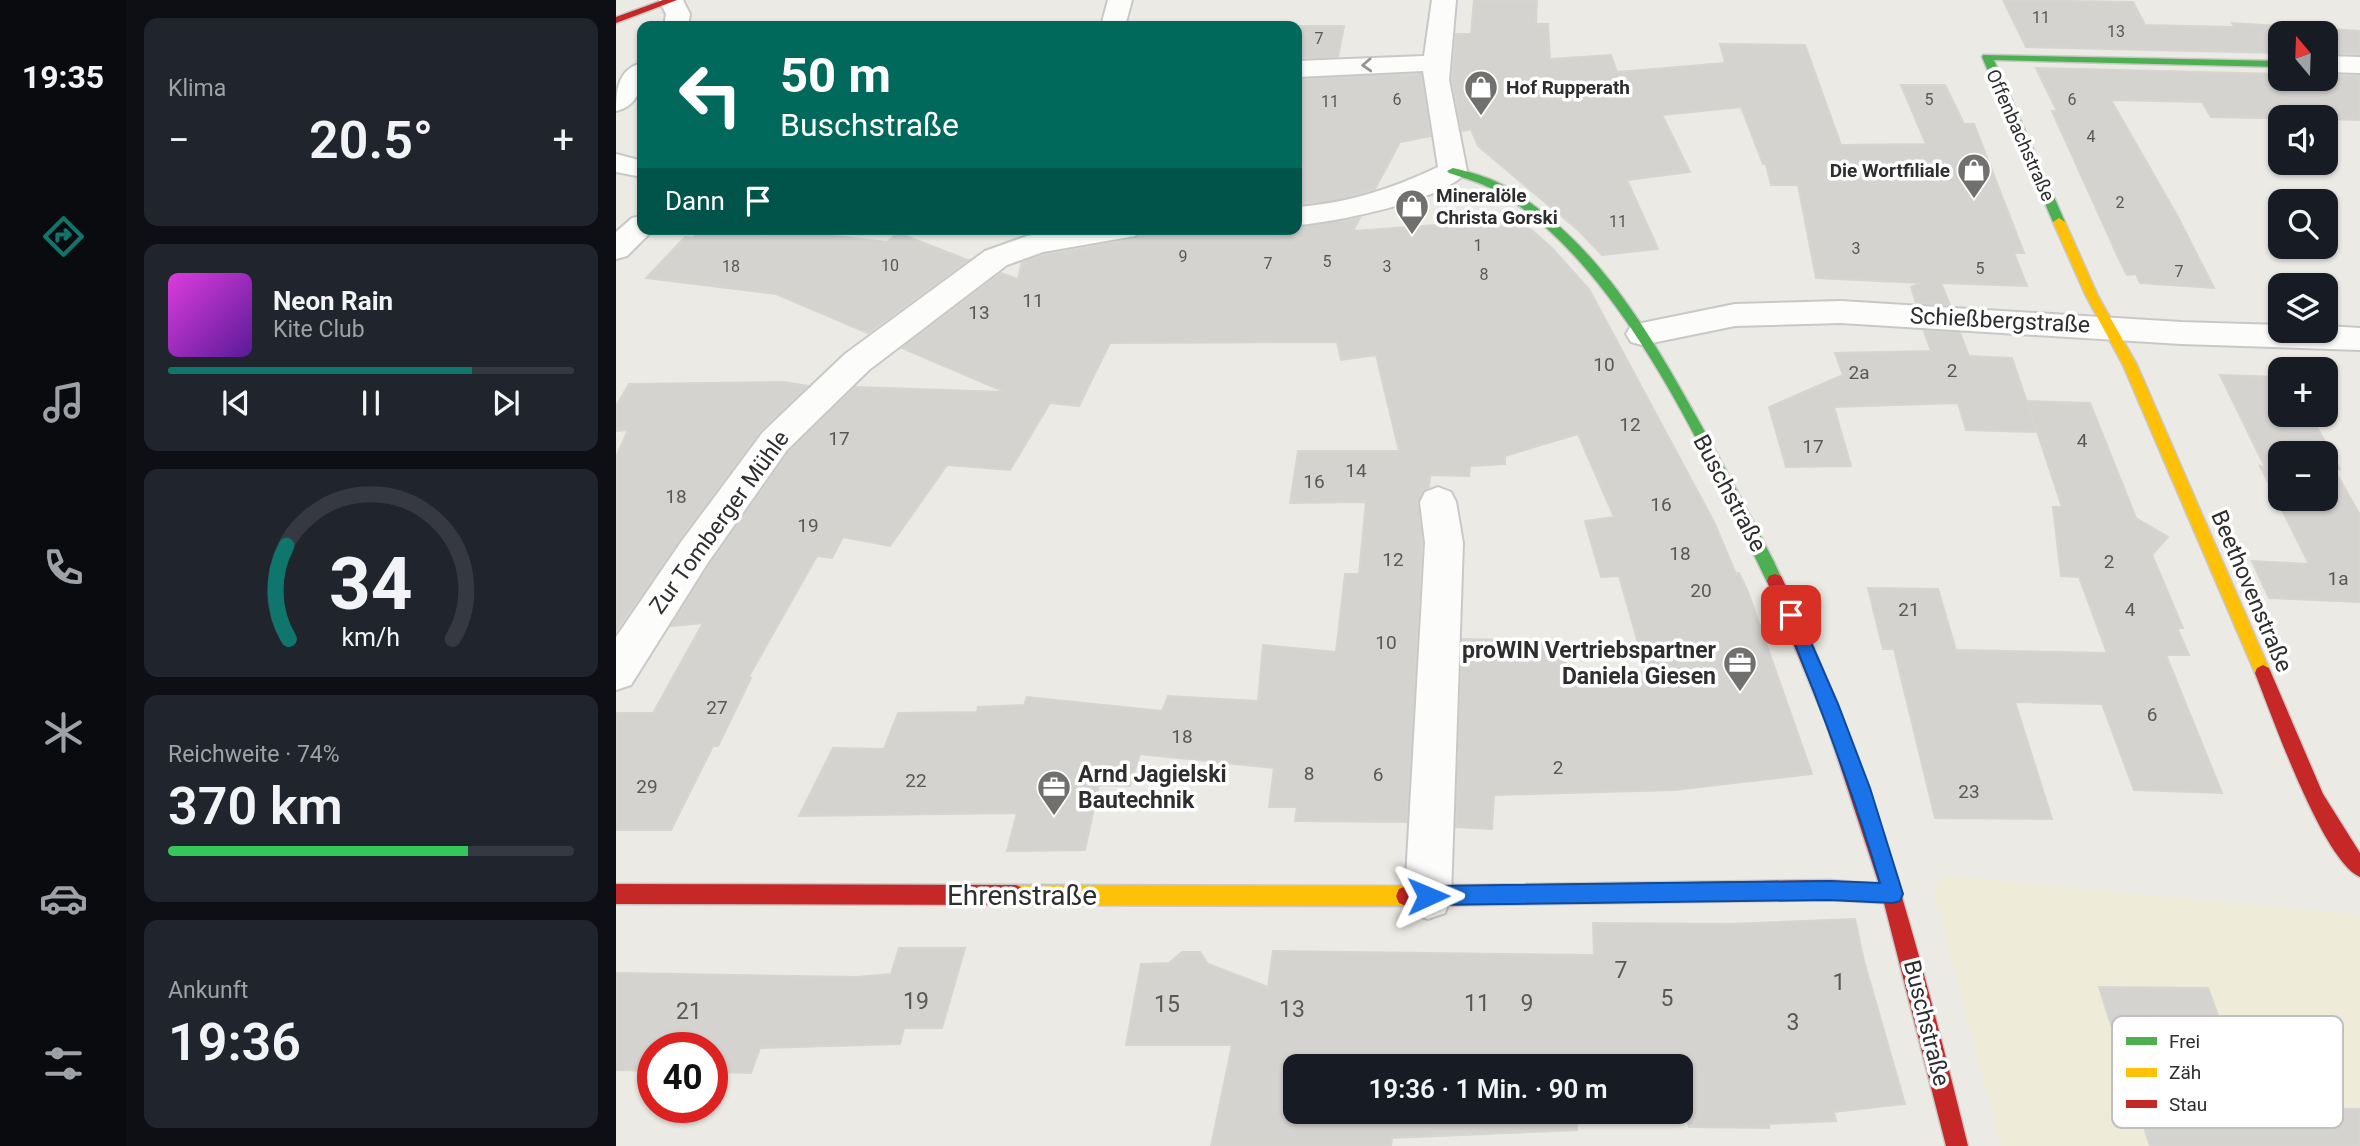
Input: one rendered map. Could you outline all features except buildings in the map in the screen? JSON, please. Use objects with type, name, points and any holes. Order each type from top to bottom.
[{"type":"street","points":[[616,20],[672,0],[678,14],[677,21]]},
{"type":"street","points":[[1115,21],[1120,0]]},
{"type":"street","points":[[1302,216],[1334,213],[1395,198],[1454,171],[1439,102],[1436,63],[1444,0]]},
{"type":"street","name":"Offenbachstraße","points":[[2110,327],[2092,296],[1987,57],[2268,64]]},
{"type":"street","points":[[1302,69],[1436,63]]},
{"type":"street","points":[[2338,64],[2360,65]]},
{"type":"street","points":[[616,103],[637,77]]},
{"type":"street","points":[[616,162],[637,168]]},
{"type":"street","name":"Buschstraße","points":[[1454,171],[1500,189],[1551,228],[1598,274],[1662,366],[1769,567],[1825,693],[1852,764],[1893,894],[1957,1146]]},
{"type":"street","points":[[616,249],[637,230]]},
{"type":"street","name":"Zur Tomberger Mühle","points":[[616,672],[723,510],[796,418],[857,362],[965,279],[1006,239],[1054,235]]},
{"type":"street","name":"Schießbergstraße","points":[[1642,334],[1735,315],[1795,312],[1931,316],[2181,333],[2360,340]]},
{"type":"street","name":"Beethovenstraße","points":[[2110,327],[2136,378],[2321,808],[2345,851],[2360,867]]},
{"type":"street","points":[[1428,896],[1444,543],[1438,502]]},
{"type":"street","name":"Ehrenstraße","points":[[616,894],[1428,896],[1829,890],[1893,894]]},
{"type":"shaded area","points":[[1945,875],[2360,915],[2360,1146],[2001,1146],[1933,891]]},
{"type":"traffic: fast","points":[[2059,222],[1987,57],[2268,64]]},
{"type":"traffic: fast","points":[[1453,171],[1498,187],[1531,209],[1561,234],[1589,263],[1637,328],[1678,396],[1775,581]]},
{"type":"traffic: slow","points":[[2059,222],[2092,296],[2130,365],[2263,673]]},
{"type":"traffic: slow","points":[[1016,895],[1406,896]]},
{"type":"traffic: jam","points":[[616,20],[672,0]]},
{"type":"traffic: jam","points":[[1775,581],[1834,720],[1881,859],[1921,1000],[1957,1146]]},
{"type":"traffic: jam","points":[[2263,673],[2316,800],[2329,825],[2360,868]]},
{"type":"traffic: jam","points":[[1406,896],[1829,890],[1893,894]]},
{"type":"traffic: jam","points":[[616,894],[1016,895]]},
{"type":"place","name":"Hof Rupperath","points":[[1481,117]]},
{"type":"place","name":"Die Wortfiliale","points":[[1974,200]]},
{"type":"place","name":"Mineralöle Christa Gorski","points":[[1412,236]]},
{"type":"place","name":"proWIN Vertriebspartner Daniela Giesen","points":[[1740,693]]},
{"type":"place","name":"Arnd Jagielski Bautechnik","points":[[1054,817]]},
{"type":"route","points":[[1428,896],[1829,890],[1893,894],[1861,788],[1791,615]]}]
